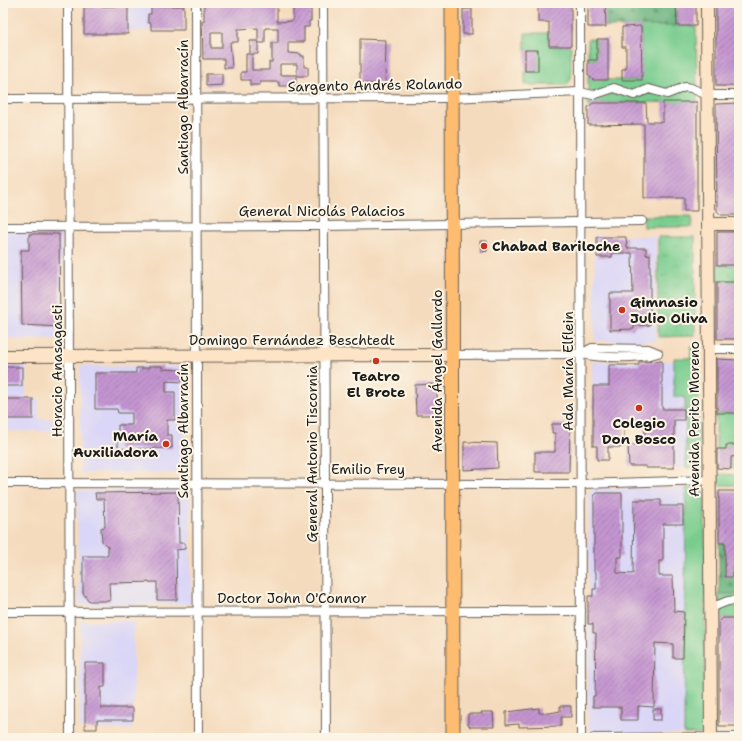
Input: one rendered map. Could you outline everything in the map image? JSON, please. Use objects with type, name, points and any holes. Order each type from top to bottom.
[{"type":"main road","name":"Avenida Ángel Gallardo","points":[[452,3],[454,482],[453,738]]},
{"type":"main road","name":"Avenida Perito Moreno","points":[[707,3],[710,737]]},
{"type":"main road","points":[[708,224],[739,224]]},
{"type":"main road","name":"Domingo Fernández Beschtedt","points":[[3,356],[453,355]]},
{"type":"street","name":"Horacio Anasagasti","points":[[68,3],[70,738]]},
{"type":"street","name":"Santiago Albarracín","points":[[196,3],[196,482],[198,738]]},
{"type":"street","name":"General Antonio Tiscornia","points":[[324,3],[324,611],[326,738]]},
{"type":"street","name":"Ada María Elflein","points":[[580,3],[582,484],[581,738]]},
{"type":"street","name":"Sargento Andrés Rolando","points":[[3,99],[452,98],[580,92],[593,95],[614,88],[634,95],[649,89],[667,94],[685,88],[691,88],[707,95],[739,95]]},
{"type":"street","name":"General Nicolás Palacios","points":[[3,227],[452,225],[642,221]]},
{"type":"street","name":"Domingo Fernández Beschtedt","points":[[453,355],[581,354],[592,356],[648,356],[658,353],[648,349],[592,348],[581,354]]},
{"type":"street","points":[[709,349],[739,349]]},
{"type":"street","name":"Emilio Frey","points":[[3,483],[454,482],[582,484],[709,480]]},
{"type":"street","points":[[710,607],[719,606],[730,600],[739,602]]},
{"type":"street","name":"Doctor John O'Connor","points":[[3,612],[581,611]]},
{"type":"street","points":[[594,738],[739,737]]},
{"type":"shaded area","points":[[128,6],[184,6],[184,30],[128,31]]},
{"type":"shaded area","points":[[3,231],[62,232],[61,340],[3,339]]},
{"type":"shaded area","points":[[594,236],[656,236],[656,341],[595,341]]},
{"type":"shaded area","name":"Colegio Don Bosco","points":[[674,361],[674,397],[685,397],[686,468],[646,468],[645,425],[593,425],[592,362]]},
{"type":"shaded area","points":[[3,362],[26,362],[26,398],[39,399],[39,419],[61,419],[61,431],[4,431],[3,442]]},
{"type":"shaded area","points":[[80,366],[185,366],[185,473],[80,473]]},
{"type":"shaded area","points":[[594,488],[686,488],[684,734],[594,733],[588,728],[589,492]]},
{"type":"shaded area","points":[[190,489],[191,604],[79,605],[77,491]]},
{"type":"shaded area","points":[[80,621],[134,621],[133,729],[80,729]]},
{"type":"green space","points":[[605,3],[676,3],[677,26],[606,27]]},
{"type":"green space","points":[[641,26],[696,26],[697,102],[593,103],[588,107],[588,75],[593,80],[641,80]]},
{"type":"green space","points":[[525,33],[549,33],[549,46],[571,46],[571,79],[567,85],[525,85],[525,71],[538,71],[525,50]]},
{"type":"green space","points":[[588,39],[597,39],[597,60],[588,60]]},
{"type":"green space","points":[[643,216],[692,216],[692,227],[644,227]]},
{"type":"green space","points":[[658,237],[695,237],[695,336],[658,337]]},
{"type":"green space","points":[[717,265],[739,265],[739,282],[717,282]]},
{"type":"green space","points":[[691,346],[698,346],[699,457],[694,457],[694,468],[686,468],[685,397],[674,397],[674,358],[691,358]]},
{"type":"green space","points":[[716,413],[739,413],[739,469],[731,469],[731,457],[737,456],[737,445],[726,445],[726,449],[716,449]]},
{"type":"green space","points":[[718,474],[739,475],[739,485],[718,485]]},
{"type":"green space","points":[[686,488],[701,489],[705,493],[705,730],[701,734],[684,734]]},
{"type":"green space","points":[[719,543],[725,543],[725,565],[737,565],[737,543],[739,543],[739,594],[719,594]]},
{"type":"green space","points":[[719,594],[739,594],[739,618],[723,618],[719,622]]},
{"type":"building","points":[[204,3],[277,3],[277,22],[293,21],[293,3],[307,3],[307,9],[311,9],[311,21],[309,21],[309,27],[304,27],[304,42],[288,42],[288,53],[301,54],[301,56],[304,56],[304,67],[308,67],[308,76],[297,76],[297,64],[280,64],[280,75],[296,75],[296,86],[279,86],[279,82],[260,82],[260,85],[250,85],[250,80],[241,80],[241,72],[246,72],[246,54],[250,54],[250,41],[258,41],[258,28],[238,29],[238,42],[230,42],[232,68],[224,68],[224,59],[203,59],[202,21],[204,21]],"holes":[[[265,28],[278,28],[278,43],[272,43],[272,62],[269,62],[269,70],[252,70],[252,54],[258,54],[258,43],[265,43]],[[211,32],[222,32],[222,48],[211,48]]]},
{"type":"building","points":[[538,3],[571,3],[571,46],[549,46],[549,22],[538,22]]},
{"type":"building","points":[[588,3],[605,3],[606,27],[588,27]]},
{"type":"building","points":[[676,3],[696,3],[696,26],[677,26]]},
{"type":"building","points":[[716,5],[739,5],[739,86],[716,86]]},
{"type":"building","points":[[128,6],[128,34],[84,34],[84,7]]},
{"type":"building","points":[[151,6],[184,6],[184,30],[151,30],[151,23],[148,23],[148,14],[151,14]]},
{"type":"building","points":[[463,9],[472,9],[472,34],[463,34]]},
{"type":"building","points":[[641,26],[642,80],[622,80],[622,69],[626,69],[626,47],[622,47],[622,27]]},
{"type":"building","points":[[360,39],[386,40],[385,84],[360,83]]},
{"type":"building","points":[[597,39],[608,39],[608,80],[593,80],[588,75],[588,60],[597,60]]},
{"type":"building","points":[[525,50],[538,50],[538,71],[525,71]]},
{"type":"building","points":[[206,74],[222,74],[222,85],[206,86]]},
{"type":"building","points":[[663,102],[697,102],[697,211],[684,211],[684,198],[644,198],[644,124],[588,125],[588,107],[593,103],[646,103],[647,122],[663,122]]},
{"type":"building","points":[[739,103],[739,215],[721,215],[717,211],[716,104]]},
{"type":"building","points":[[717,232],[739,232],[739,265],[717,265]]},
{"type":"building","points":[[29,234],[59,234],[60,327],[22,325],[21,250],[29,250]]},
{"type":"building","points":[[597,237],[626,237],[627,248],[646,248],[646,255],[650,254],[650,325],[634,326],[634,329],[610,330],[610,293],[633,293],[632,253],[612,253],[612,257],[597,257]]},
{"type":"building","name":"Chabad Bariloche","points":[[480,241],[487,241],[487,251],[481,252]]},
{"type":"building","points":[[717,282],[739,282],[739,339],[717,339]]},
{"type":"building","points":[[717,359],[739,360],[739,413],[717,413]]},
{"type":"building","name":"Colegio Don Bosco","points":[[662,361],[662,409],[684,409],[684,420],[674,420],[674,468],[646,468],[646,466],[629,466],[628,445],[645,445],[645,425],[624,425],[624,447],[608,447],[608,460],[597,460],[597,446],[593,446],[593,386],[609,386],[609,365],[639,365],[639,362]]},
{"type":"building","points":[[149,366],[162,366],[162,369],[181,370],[182,382],[166,381],[166,392],[175,392],[175,420],[167,420],[167,435],[172,435],[172,448],[118,449],[118,425],[132,425],[132,413],[118,413],[117,409],[95,409],[95,373],[136,373],[136,368],[149,368]]},
{"type":"building","points":[[3,367],[22,367],[22,386],[3,386]]},
{"type":"building","points":[[437,384],[437,415],[416,415],[415,385]]},
{"type":"building","points":[[3,399],[33,399],[33,419],[3,419]]},
{"type":"building","points":[[552,424],[570,424],[569,472],[535,472],[535,452],[555,452],[555,433],[552,433]]},
{"type":"building","points":[[464,442],[497,443],[498,468],[464,470]]},
{"type":"building","points":[[726,445],[737,445],[737,456],[731,457],[731,469],[717,468],[717,449],[726,449]]},
{"type":"building","points":[[719,491],[739,491],[739,543],[737,543],[737,565],[733,565],[733,577],[725,577],[725,543],[719,543]]},
{"type":"building","points":[[178,492],[179,543],[185,543],[185,549],[176,550],[177,600],[157,600],[157,582],[109,583],[110,601],[89,601],[83,593],[83,556],[108,556],[108,547],[102,541],[101,528],[105,527],[104,499],[96,499],[95,493]]},
{"type":"building","points":[[597,493],[622,493],[622,557],[617,557],[617,573],[633,574],[634,500],[661,500],[661,506],[683,506],[683,524],[663,524],[663,561],[659,561],[659,576],[673,576],[674,611],[684,612],[683,658],[673,658],[673,644],[655,643],[654,707],[638,706],[638,720],[621,720],[621,707],[593,707],[593,696],[595,696],[596,633],[593,633],[593,624],[588,624],[588,596],[593,596],[593,589],[596,589],[596,572],[594,572],[594,496]]},
{"type":"building","points":[[723,618],[739,618],[739,726],[719,726],[719,622]]},
{"type":"building","points":[[85,663],[105,663],[105,687],[101,687],[101,708],[133,708],[133,720],[97,720],[97,729],[85,729]]},
{"type":"building","points":[[560,706],[571,706],[571,717],[561,717],[561,726],[519,727],[519,724],[506,725],[506,712],[539,708],[539,713],[550,713],[560,711]]},
{"type":"building","points":[[653,709],[661,709],[661,720],[653,720]]},
{"type":"building","points":[[481,712],[493,712],[494,727],[470,727],[468,724],[468,714],[482,714]]},
{"type":"place","name":"Chabad Bariloche","points":[[484,246]]},
{"type":"place","name":"Gimnasio Julio Oliva","points":[[622,310]]},
{"type":"place","name":"Teatro El Brote","points":[[376,361]]},
{"type":"place","name":"Colegio Don Bosco","points":[[639,408]]},
{"type":"place","name":"María Auxiliadora","points":[[166,444]]}]
